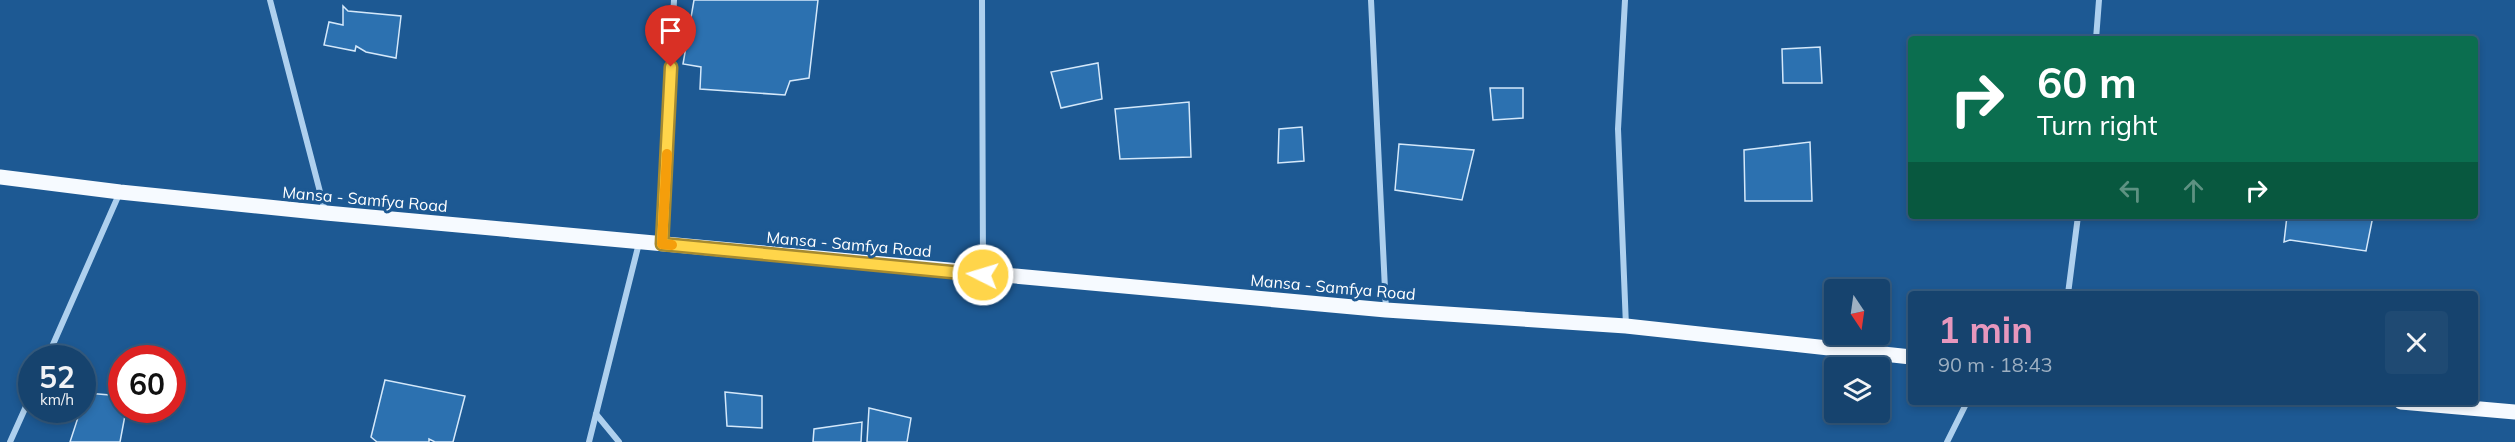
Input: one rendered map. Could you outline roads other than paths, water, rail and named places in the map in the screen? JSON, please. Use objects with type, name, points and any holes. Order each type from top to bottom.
[{"type":"main road","name":"Mansa - Samfya Road","points":[[0,177],[120,192],[639,243],[1386,310],[1626,326],[1908,357]]},
{"type":"main road","points":[[2435,405],[2515,412]]},
{"type":"street","points":[[270,0],[326,213]]},
{"type":"street","points":[[662,244],[674,0]]},
{"type":"street","points":[[982,0],[983,275]]},
{"type":"street","points":[[1371,0],[1386,310]]},
{"type":"street","points":[[1625,0],[1618,129],[1626,326]]},
{"type":"street","points":[[2096,36],[2099,0]]},
{"type":"street","points":[[52,345],[120,192]]},
{"type":"street","points":[[2068,291],[2078,219]]},
{"type":"street","points":[[589,442],[639,243]]},
{"type":"street","points":[[1947,442],[1965,405]]},
{"type":"street","points":[[596,414],[619,442]]},
{"type":"street","points":[[10,442],[19,423]]}]
